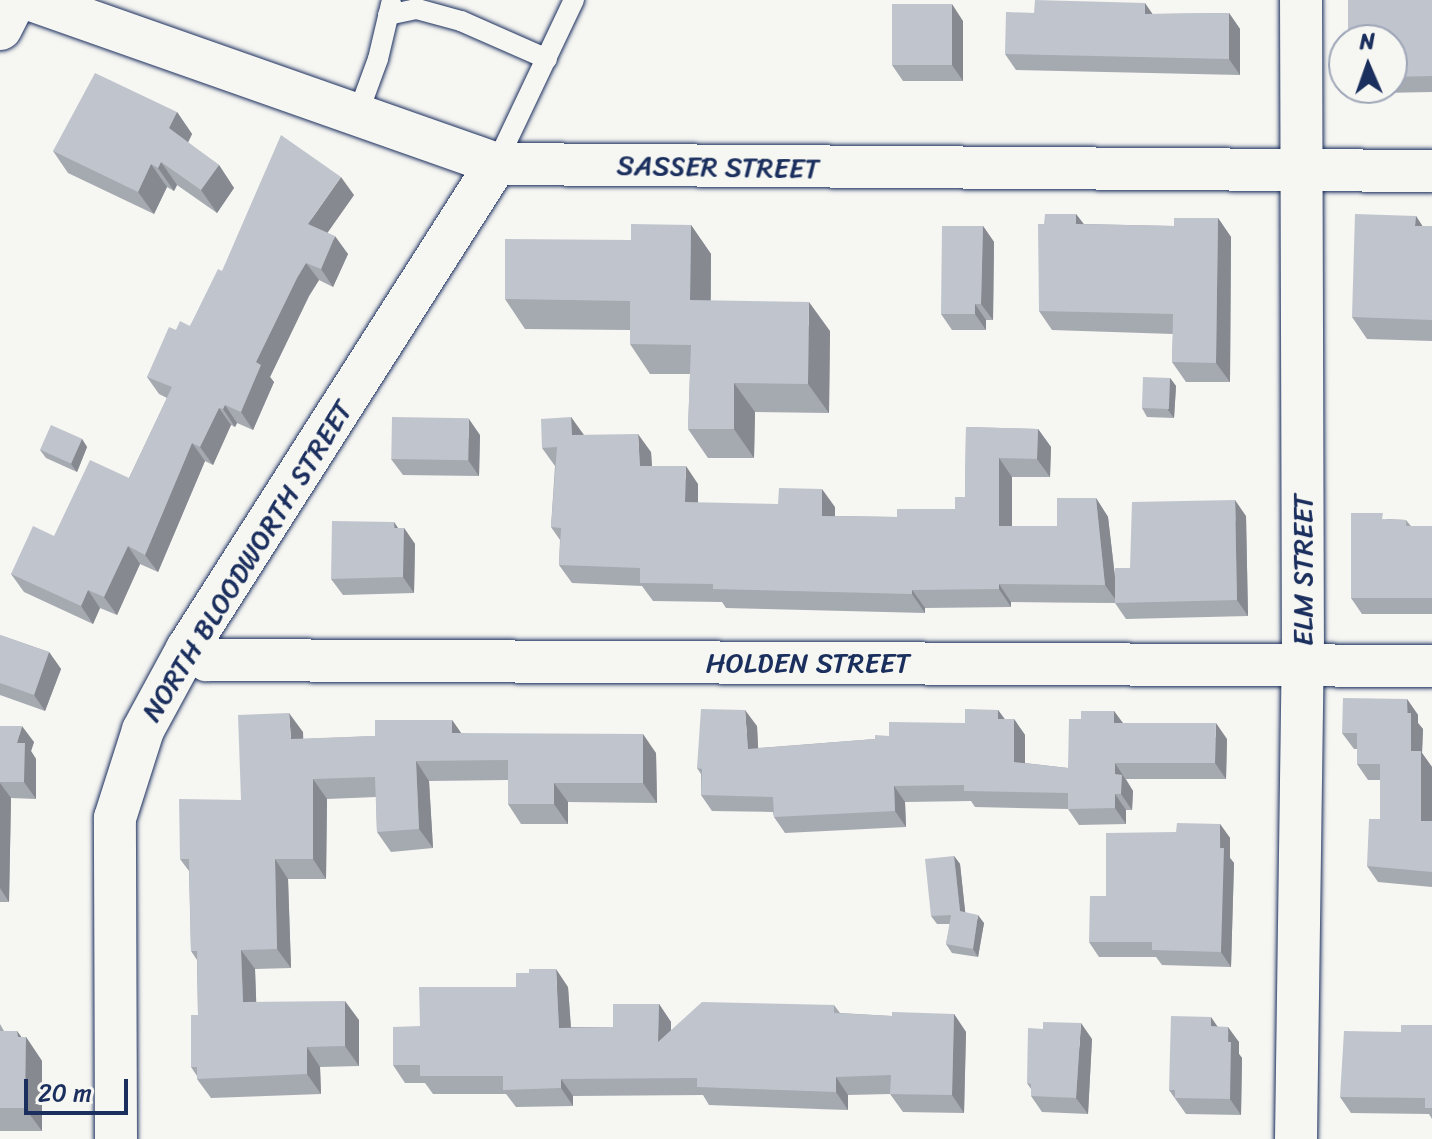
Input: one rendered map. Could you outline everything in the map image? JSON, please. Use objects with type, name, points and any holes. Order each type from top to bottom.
[{"type":"main road","points":[[0,28],[14,0]]},
{"type":"street","name":"SASSER STREET","points":[[31,0],[496,164],[1302,173],[1432,171]]},
{"type":"street","name":"ELM STREET","points":[[1296,1139],[1303,665],[1301,0]]},
{"type":"street","name":"NORTH BLOODWORTH STREET","points":[[116,1139],[115,818],[143,730],[187,649],[496,164]]},
{"type":"street","name":"HOLDEN STREET","points":[[187,649],[207,660],[1432,666]]},
{"type":"lane","points":[[496,164],[574,0]]},
{"type":"lane","points":[[357,116],[378,59],[390,8],[417,9],[461,21],[547,59]]},
{"type":"building","points":[[1035,0],[1145,3],[1145,14],[1229,13],[1229,59],[1005,54],[1006,12],[1034,13]]},
{"type":"building","points":[[1348,0],[1432,0],[1432,76],[1408,77],[1408,24],[1348,24]]},
{"type":"building","points":[[892,4],[952,4],[952,65],[892,65]]},
{"type":"building","points":[[95,73],[177,112],[169,128],[219,165],[201,190],[161,162],[158,168],[151,164],[138,192],[53,151]]},
{"type":"building","points":[[281,135],[341,177],[308,224],[335,236],[321,269],[306,263],[297,278],[256,362],[261,365],[241,412],[225,405],[223,409],[219,408],[200,447],[192,443],[145,555],[128,546],[104,597],[88,590],[81,606],[11,574],[33,526],[54,536],[90,460],[129,478],[172,387],[147,377],[169,327],[176,330],[180,321],[190,326],[218,269],[222,271]]},
{"type":"building","points":[[1045,214],[1076,214],[1076,224],[1174,226],[1174,218],[1218,218],[1216,363],[1172,362],[1173,314],[1039,311],[1038,224],[1044,224]]},
{"type":"building","points":[[1355,214],[1416,216],[1415,226],[1432,226],[1432,320],[1352,317]]},
{"type":"building","points":[[631,224],[691,225],[690,300],[809,302],[808,384],[734,383],[734,429],[688,429],[691,345],[630,344],[630,301],[505,299],[505,239],[631,240]]},
{"type":"building","points":[[942,226],[983,226],[981,304],[975,304],[975,314],[941,314]]},
{"type":"building","points":[[1143,377],[1170,378],[1169,409],[1142,408]]},
{"type":"building","points":[[392,417],[469,418],[468,460],[391,459]]},
{"type":"building","points":[[571,417],[572,435],[638,434],[640,466],[686,466],[685,502],[778,504],[779,488],[822,489],[822,516],[897,517],[897,509],[955,509],[955,497],[965,497],[966,427],[1038,429],[1037,459],[999,458],[999,526],[1057,526],[1057,498],[1096,498],[1105,585],[999,584],[999,589],[912,590],[912,594],[713,589],[713,584],[640,583],[640,568],[559,565],[561,528],[551,527],[557,447],[542,448],[541,419]]},
{"type":"building","points":[[51,425],[82,439],[71,463],[40,450]]},
{"type":"building","points":[[1235,500],[1237,600],[1115,603],[1115,568],[1130,568],[1132,502]]},
{"type":"building","points":[[1351,513],[1383,513],[1382,519],[1406,520],[1406,526],[1432,526],[1432,598],[1351,598]]},
{"type":"building","points":[[332,521],[394,522],[394,528],[404,528],[403,577],[331,579]]},
{"type":"building","points":[[0,635],[49,652],[34,695],[0,683]]},
{"type":"building","points":[[1343,698],[1407,699],[1407,713],[1411,713],[1411,751],[1421,751],[1421,821],[1432,821],[1432,872],[1367,866],[1369,819],[1380,819],[1380,764],[1357,764],[1357,733],[1342,733]]},
{"type":"building","points":[[701,709],[745,710],[748,749],[875,739],[875,735],[889,736],[889,722],[965,723],[965,709],[998,710],[998,719],[1014,719],[1014,762],[1068,768],[1069,719],[1081,719],[1081,711],[1114,711],[1114,723],[1216,723],[1215,763],[1115,763],[1115,774],[1122,775],[1121,794],[1115,794],[1115,808],[1068,809],[1068,793],[964,791],[964,785],[894,786],[895,811],[774,817],[773,797],[701,795],[702,769],[697,768]]},
{"type":"building","points":[[289,713],[291,739],[375,736],[375,720],[452,720],[452,733],[643,734],[643,783],[554,783],[554,804],[508,804],[508,760],[416,761],[419,829],[377,832],[375,777],[313,779],[313,859],[275,859],[277,949],[241,950],[243,1002],[345,1001],[345,1046],[307,1047],[307,1074],[197,1079],[197,1067],[191,1067],[191,1015],[198,1015],[197,951],[191,951],[189,859],[180,859],[179,799],[241,800],[238,715]]},
{"type":"building","points":[[0,726],[22,726],[17,743],[25,743],[24,782],[0,782]]},
{"type":"building","points":[[1177,823],[1220,824],[1220,848],[1224,848],[1221,952],[1152,950],[1152,942],[1089,942],[1090,896],[1106,896],[1106,833],[1176,832]]},
{"type":"building","points":[[954,856],[960,911],[978,915],[973,949],[946,944],[951,915],[931,916],[925,859]]},
{"type":"building","points":[[529,969],[556,969],[559,1028],[613,1027],[613,1004],[659,1004],[658,1042],[702,1002],[834,1005],[834,1013],[892,1016],[892,1012],[954,1014],[952,1095],[890,1094],[891,1075],[836,1077],[836,1092],[697,1087],[697,1078],[561,1079],[561,1088],[503,1090],[503,1076],[420,1076],[420,1065],[393,1065],[393,1027],[420,1026],[419,987],[516,987],[516,973],[529,973]]},
{"type":"building","points":[[1171,1016],[1211,1017],[1211,1026],[1228,1027],[1228,1042],[1231,1042],[1230,1099],[1175,1098],[1175,1090],[1169,1090]]},
{"type":"building","points":[[1043,1022],[1081,1023],[1076,1098],[1031,1096],[1031,1084],[1027,1083],[1028,1028],[1043,1029]]},
{"type":"building","points":[[1401,1025],[1432,1025],[1432,1108],[1425,1108],[1425,1098],[1340,1097],[1344,1031],[1401,1032]]},
{"type":"building","points":[[0,1031],[17,1031],[18,1037],[26,1037],[25,1108],[0,1108]]}]
